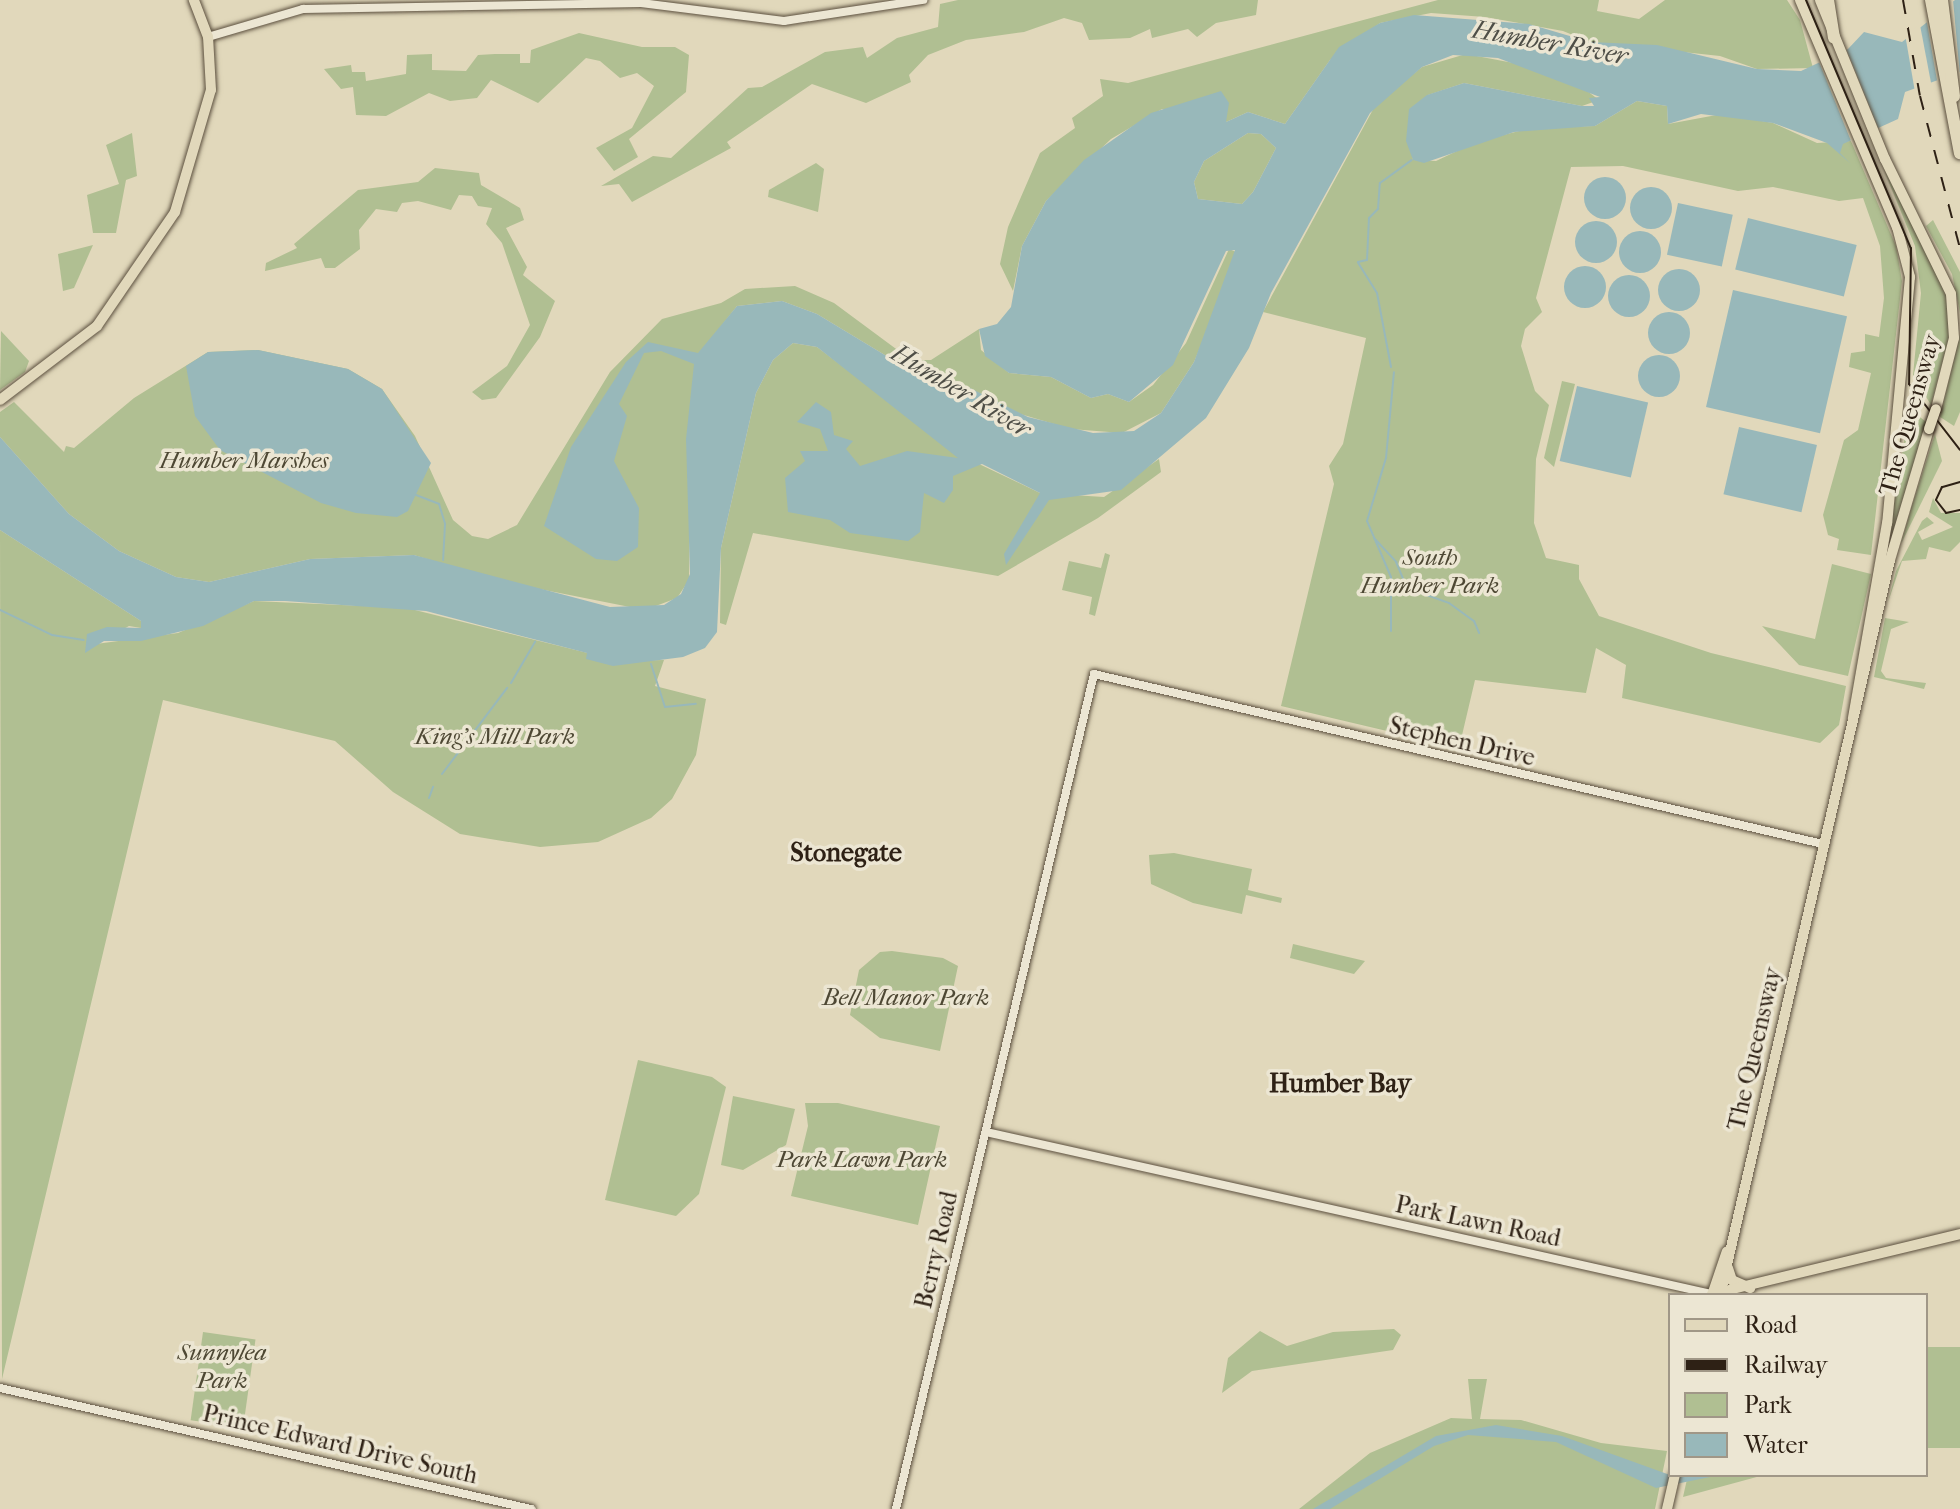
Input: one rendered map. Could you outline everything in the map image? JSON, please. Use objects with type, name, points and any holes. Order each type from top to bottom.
[{"type":"highway","points":[[1828,0],[1834,38]]},
{"type":"highway","points":[[1931,0],[1960,153]]},
{"type":"highway","points":[[1942,0],[1954,120]]},
{"type":"highway","points":[[1949,0],[1960,84]]},
{"type":"main road","points":[[2,399],[97,326],[175,212],[211,90],[208,37],[194,0]]},
{"type":"main road","name":"The Queensway","points":[[1800,0],[1872,166],[1910,277],[1887,523],[1853,718]]},
{"type":"main road","name":"The Queensway","points":[[1716,1293],[1890,560],[1952,351],[1954,305],[1940,261],[1885,159],[1820,0]]},
{"type":"main road","name":"Park Lawn Road","points":[[1722,1293],[1960,1234]]},
{"type":"main road","name":"The Queensway","points":[[1716,1293],[1729,1265],[1728,1250]]},
{"type":"main road","points":[[1729,1265],[1732,1280],[1750,1288]]},
{"type":"main road","points":[[1668,1508],[1675,1477]]},
{"type":"street","points":[[208,37],[303,9],[625,3],[708,7],[784,21],[923,0]]},
{"type":"street","name":"Stephen Drive","points":[[1094,674],[1823,844]]},
{"type":"street","name":"Berry Road","points":[[896,1509],[1094,674]]},
{"type":"street","name":"Park Lawn Road","points":[[986,1132],[1711,1293]]},
{"type":"street","name":"Prince Edward Drive South","points":[[0,1388],[531,1509]]},
{"type":"green space","points":[[958,0],[1258,0],[1256,15],[1216,23],[1197,37],[1188,29],[1152,38],[1150,29],[1130,38],[1089,40],[1082,23],[1064,18],[1024,32],[966,40],[928,55],[909,75],[911,82],[866,103],[812,84],[727,142],[731,148],[632,202],[619,184],[601,186],[653,156],[671,158],[748,88],[762,87],[825,52],[863,47],[867,58],[897,38],[938,27],[940,4]]},
{"type":"green space","points":[[1438,0],[1599,0],[1597,11],[1639,19],[1665,0],[1787,0],[1800,20],[1813,68],[1757,69],[1720,56],[1590,42],[1563,31],[1485,17],[1431,13],[1380,23],[1330,60],[1285,124],[1248,112],[1226,122],[1220,92],[1175,110],[1162,109],[1111,139],[1046,201],[1022,246],[1013,291],[1000,264],[1008,227],[1040,153],[1075,128],[1072,118],[1103,96],[1100,79],[1128,83]]},
{"type":"green space","points":[[579,33],[642,47],[675,47],[689,55],[686,92],[629,139],[638,157],[614,171],[596,148],[632,128],[654,86],[637,73],[620,78],[600,61],[586,58],[538,103],[491,80],[477,98],[450,101],[429,93],[386,116],[356,115],[353,87],[341,89],[324,69],[351,65],[352,72],[365,72],[366,81],[406,74],[407,55],[432,54],[432,70],[466,71],[478,55],[520,54],[520,63],[530,63],[531,50]]},
{"type":"green space","name":"South Humber Park","points":[[1466,54],[1524,65],[1578,84],[1599,100],[1582,106],[1464,83],[1428,95],[1408,120],[1413,160],[1436,161],[1476,142],[1531,128],[1595,126],[1637,101],[1667,106],[1668,124],[1722,114],[1773,123],[1817,143],[1851,141],[1896,246],[1902,281],[1871,555],[1837,550],[1839,539],[1828,535],[1823,515],[1844,440],[1858,430],[1871,373],[1849,367],[1851,353],[1865,351],[1865,334],[1879,337],[1884,298],[1880,246],[1863,198],[1839,201],[1773,187],[1738,191],[1623,166],[1571,167],[1536,298],[1542,312],[1525,329],[1521,346],[1535,391],[1549,405],[1536,459],[1534,523],[1546,558],[1579,565],[1579,579],[1599,616],[1711,653],[1846,686],[1839,725],[1820,743],[1622,698],[1626,665],[1596,648],[1586,693],[1475,680],[1459,748],[1281,706],[1334,484],[1329,466],[1343,444],[1366,338],[1263,312],[1376,104],[1422,67]]},
{"type":"green space","points":[[132,133],[137,176],[126,180],[116,233],[93,233],[87,195],[119,184],[106,145]]},
{"type":"green space","points":[[1248,133],[1261,134],[1276,148],[1253,192],[1242,204],[1198,199],[1194,182],[1204,161]]},
{"type":"green space","points":[[816,163],[824,169],[818,212],[768,197],[769,190]]},
{"type":"green space","points":[[435,168],[479,173],[481,185],[520,208],[524,220],[506,228],[527,267],[523,275],[555,301],[540,337],[496,398],[482,400],[472,392],[507,366],[530,325],[502,243],[486,224],[492,208],[478,206],[472,196],[459,195],[451,210],[418,201],[402,203],[397,212],[376,209],[359,230],[360,249],[335,268],[325,268],[321,258],[265,271],[266,263],[297,248],[294,244],[358,190],[418,182]]},
{"type":"green space","points":[[1883,168],[1945,286],[1951,329],[1931,405],[1913,375],[1921,293],[1915,246]]},
{"type":"green space","points":[[1933,220],[1960,272],[1960,313],[1952,274],[1926,226]]},
{"type":"green space","points":[[93,245],[74,288],[63,291],[58,254]]},
{"type":"green space","name":"Humber Marshes","points":[[1229,249],[1236,252],[1228,280],[1194,362],[1161,413],[1122,433],[1071,429],[1017,413],[958,382],[903,366],[817,314],[782,301],[737,306],[703,349],[691,396],[689,580],[677,598],[645,610],[494,580],[414,555],[310,559],[209,582],[176,577],[119,551],[69,514],[0,437],[0,412],[14,402],[64,452],[66,446],[74,448],[134,398],[208,352],[258,350],[348,369],[382,389],[415,436],[453,520],[472,536],[488,539],[517,525],[610,372],[662,319],[721,303],[745,289],[795,286],[834,303],[911,360],[931,360],[979,329],[981,350],[1009,373],[1051,377],[1091,398],[1108,394],[1129,402],[1153,385],[1186,343]]},
{"type":"green space","points":[[1,331],[29,361],[25,372],[0,390]]},
{"type":"green space","points":[[1960,335],[1960,412],[1954,426],[1940,417]]},
{"type":"green space","points":[[793,343],[817,347],[958,454],[1040,493],[1104,497],[1159,459],[1161,472],[1098,518],[998,576],[753,533],[726,625],[720,623],[721,548],[756,393],[773,360]]},
{"type":"green space","points":[[1562,381],[1575,384],[1554,467],[1544,458]]},
{"type":"green space","points":[[1920,417],[1926,422],[1886,555],[1906,429]]},
{"type":"green space","points":[[1935,434],[1942,461],[1901,544],[1911,509]]},
{"type":"green space","points":[[1933,498],[1941,513],[1960,513],[1960,542],[1950,552],[1929,547],[1926,559],[1902,561],[1888,602],[1896,571],[1922,521],[1927,517],[1934,523],[1918,532],[1922,540],[1953,527],[1929,512]]},
{"type":"green space","name":"King's Mill Park","points":[[0,530],[141,621],[141,628],[129,626],[96,644],[178,633],[254,601],[407,608],[620,661],[664,660],[655,686],[706,699],[696,755],[672,799],[651,818],[598,842],[540,847],[460,834],[393,792],[335,741],[163,700],[2,1379]]},
{"type":"green space","points":[[1105,553],[1110,555],[1095,616],[1089,614],[1092,597],[1062,590],[1069,561],[1101,568]]},
{"type":"green space","points":[[1832,564],[1871,574],[1848,676],[1799,665],[1762,626],[1815,639]]},
{"type":"green space","points":[[1885,618],[1909,622],[1891,629],[1881,671],[1886,678],[1926,683],[1924,689],[1874,677]]},
{"type":"green space","points":[[1174,853],[1252,869],[1248,890],[1282,898],[1281,903],[1246,895],[1242,914],[1193,903],[1151,884],[1149,855]]},
{"type":"green space","points":[[1293,944],[1365,961],[1354,974],[1290,958]]},
{"type":"green space","name":"Bell Manor Park","points":[[880,952],[943,958],[958,966],[940,1051],[880,1038],[850,1015],[859,970]]},
{"type":"green space","name":"Park Lawn Park","points":[[638,1060],[712,1077],[726,1087],[699,1194],[676,1216],[605,1200]]},
{"type":"green space","points":[[733,1096],[795,1109],[786,1145],[743,1170],[721,1165]]},
{"type":"green space","name":"Park Lawn Park","points":[[805,1103],[838,1103],[940,1126],[918,1225],[791,1196],[808,1126]]},
{"type":"green space","points":[[1394,1329],[1401,1335],[1393,1350],[1252,1371],[1222,1393],[1228,1358],[1260,1331],[1287,1346],[1333,1332]]},
{"type":"green space","name":"Sunnylea Park","points":[[203,1332],[255,1339],[243,1428],[191,1420]]},
{"type":"green space","points":[[1928,1347],[1960,1347],[1960,1448],[1928,1448]]},
{"type":"green space","points":[[1468,1379],[1487,1379],[1480,1419],[1521,1420],[1601,1443],[1667,1451],[1655,1509],[1299,1509],[1370,1453],[1451,1418],[1472,1419]]},
{"type":"green space","points":[[1688,1477],[1757,1477],[1683,1497]]},
{"type":"water","name":"Humber River","points":[[1955,0],[1960,0],[1960,72],[1905,92],[1898,119],[1843,144],[1840,153],[1851,164],[1827,143],[1773,123],[1701,114],[1668,124],[1667,106],[1637,101],[1595,126],[1514,132],[1424,163],[1413,160],[1406,141],[1409,109],[1427,95],[1464,83],[1582,106],[1594,106],[1589,98],[1600,97],[1498,58],[1453,55],[1422,67],[1370,113],[1271,293],[1249,348],[1206,418],[1121,490],[1049,500],[1006,565],[1004,554],[1040,493],[982,464],[953,476],[953,490],[944,503],[924,493],[920,532],[908,541],[850,533],[830,520],[788,512],[785,478],[805,461],[800,451],[828,451],[820,429],[797,422],[816,402],[831,412],[834,435],[853,441],[846,449],[860,466],[907,451],[958,458],[817,347],[793,343],[773,360],[756,393],[721,548],[717,632],[705,648],[683,657],[613,666],[586,659],[587,653],[426,611],[285,601],[254,601],[203,626],[141,641],[104,641],[85,653],[87,634],[107,627],[141,628],[141,621],[0,530],[0,437],[69,514],[119,551],[176,577],[209,582],[310,559],[414,555],[610,607],[664,605],[681,594],[690,574],[686,439],[694,364],[661,351],[644,353],[619,404],[627,416],[614,461],[639,508],[638,547],[617,561],[596,559],[544,526],[571,447],[626,362],[648,342],[698,353],[737,306],[782,301],[817,314],[903,366],[958,382],[1028,417],[1093,433],[1134,431],[1161,413],[1194,362],[1235,250],[1226,251],[1173,365],[1129,402],[1108,394],[1091,398],[1051,377],[1009,373],[985,356],[979,329],[997,324],[1011,307],[1022,246],[1046,201],[1084,160],[1151,113],[1221,91],[1229,103],[1226,122],[1248,112],[1285,124],[1339,47],[1380,23],[1414,15],[1529,24],[1590,42],[1657,45],[1757,69],[1801,71],[1848,49],[1864,32],[1902,42]],"holes":[[[1248,133],[1261,134],[1276,148],[1253,192],[1242,204],[1198,199],[1194,182],[1204,161]]]},
{"type":"water","points":[[1605,177],[1620,183],[1626,198],[1620,213],[1605,219],[1590,213],[1584,198],[1590,183]]},
{"type":"water","points":[[1651,187],[1666,193],[1672,208],[1666,223],[1651,229],[1636,223],[1630,208],[1636,193]]},
{"type":"water","points":[[1678,203],[1733,215],[1722,266],[1667,255]]},
{"type":"water","points":[[1748,218],[1857,245],[1844,297],[1735,269]]},
{"type":"water","points":[[1596,221],[1611,227],[1617,242],[1611,257],[1596,263],[1581,257],[1575,242],[1581,227]]},
{"type":"water","points":[[1640,231],[1655,237],[1661,252],[1655,267],[1640,273],[1625,267],[1619,252],[1625,237]]},
{"type":"water","points":[[1585,266],[1600,272],[1606,287],[1600,302],[1585,308],[1570,302],[1564,287],[1570,272]]},
{"type":"water","points":[[1679,269],[1694,275],[1700,290],[1694,305],[1679,311],[1664,305],[1658,290],[1664,275]]},
{"type":"water","points":[[1629,275],[1644,281],[1650,296],[1644,311],[1629,317],[1614,311],[1608,296],[1614,281]]},
{"type":"water","points":[[1733,290],[1847,316],[1820,433],[1706,407]]},
{"type":"water","points":[[1669,312],[1684,318],[1690,333],[1684,348],[1669,354],[1654,348],[1648,333],[1654,318]]},
{"type":"water","points":[[258,350],[348,369],[382,389],[431,463],[408,511],[397,517],[356,513],[321,503],[220,450],[195,416],[186,366],[208,352]]},
{"type":"water","points":[[1659,355],[1674,361],[1680,376],[1674,391],[1659,397],[1644,391],[1638,376],[1644,361]]},
{"type":"water","points":[[1577,386],[1648,402],[1631,477],[1560,461]]},
{"type":"water","points":[[1739,427],[1817,445],[1801,512],[1723,494]]},
{"type":"water","points":[[1496,1425],[1562,1436],[1668,1474],[1668,1477],[1710,1477],[1656,1488],[1556,1442],[1468,1435],[1434,1446],[1330,1509],[1313,1509],[1436,1436]]},
{"type":"pier","points":[[1948,0],[1953,0],[1960,76],[1938,86],[1926,17]]},
{"type":"pier","points":[[1920,25],[1932,88],[1915,92],[1905,34]]},
{"type":"pier","points":[[1845,46],[1879,131],[1852,143],[1817,57]]},
{"type":"waterway","points":[[1391,367],[1377,293],[1358,262],[1367,260],[1369,218],[1378,209],[1380,183],[1412,160]]},
{"type":"waterway","points":[[1391,631],[1391,577],[1367,521],[1386,458],[1394,372]]},
{"type":"waterway","points":[[416,495],[439,504],[445,524],[443,560]]},
{"type":"waterway","points":[[1374,538],[1396,562],[1407,588],[1449,603],[1474,621],[1479,633]]},
{"type":"waterway","points":[[0,610],[52,635],[84,640]]},
{"type":"waterway","points":[[511,683],[535,642]]},
{"type":"waterway","points":[[651,664],[665,707],[696,704]]},
{"type":"waterway","points":[[442,774],[507,688]]},
{"type":"waterway","points":[[429,798],[433,787]]},
{"type":"tram line","points":[[1806,0],[1911,248],[1909,384],[1960,450]]},
{"type":"tram line","points":[[1960,482],[1942,487],[1936,500],[1946,513],[1960,510]]},
{"type":"railway","points":[[1903,0],[1920,96],[1960,249]]},
{"type":"district","name":"Stonegate","points":[[846,853]]},
{"type":"district","name":"Humber Bay","points":[[1340,1084]]}]
